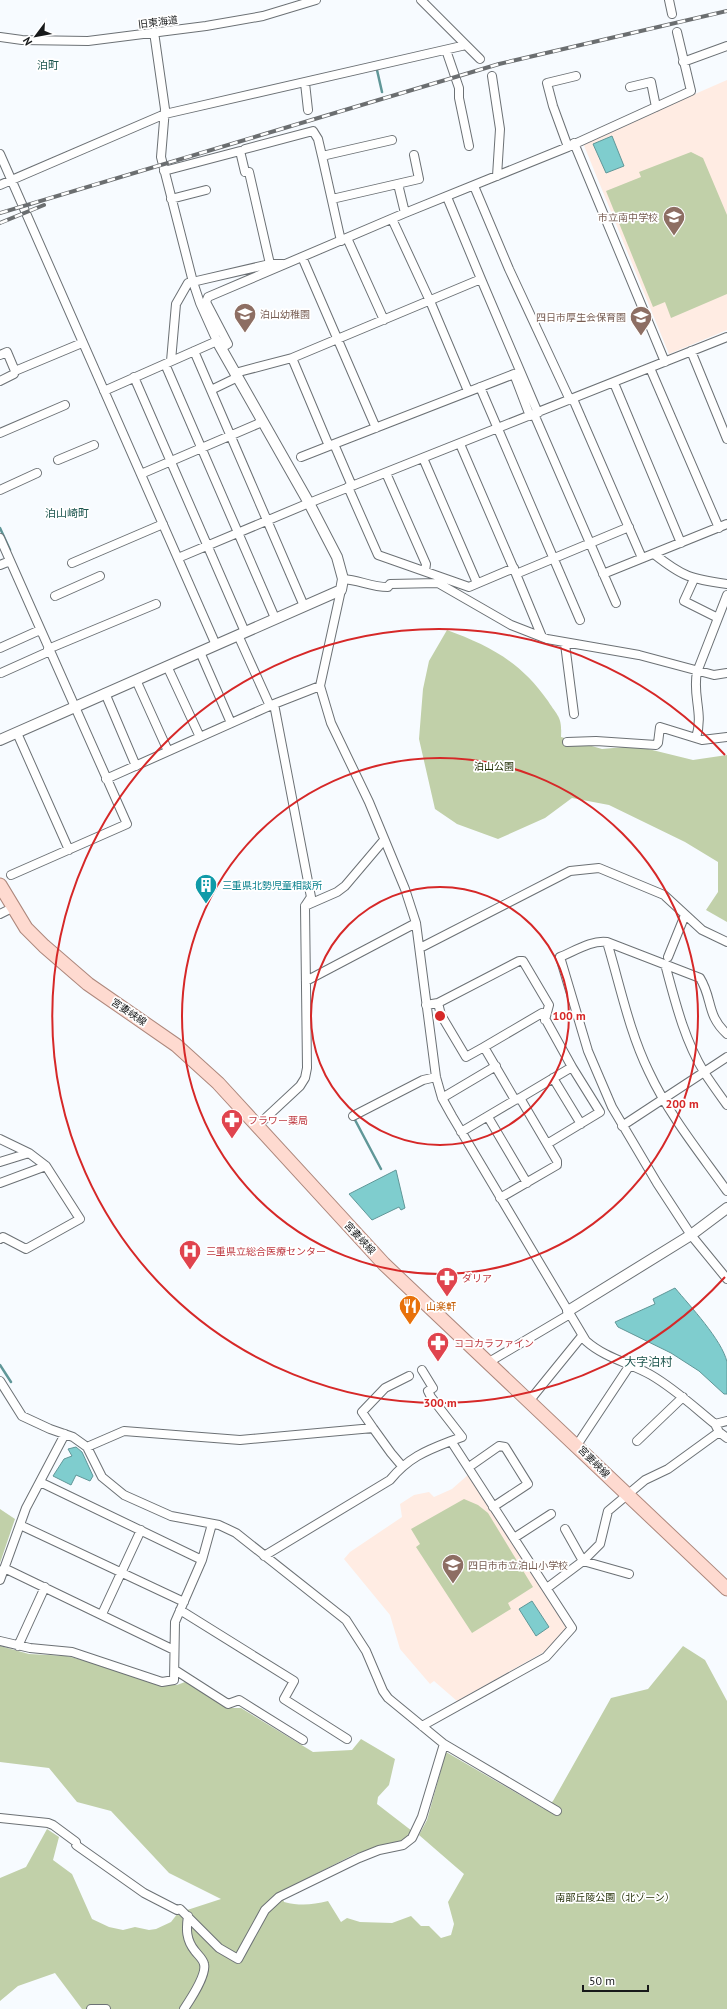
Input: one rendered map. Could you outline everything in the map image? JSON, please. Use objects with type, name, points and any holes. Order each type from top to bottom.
[{"type":"main road","name":"宮妻峡線","points":[[0,885],[12,908],[26,928],[66,967],[176,1046],[218,1083],[384,1264],[530,1400],[627,1494],[725,1583]]},
{"type":"street","name":"旧東海道","points":[[0,37],[22,40],[88,41],[206,26],[263,16],[316,0]]},
{"type":"street","points":[[421,0],[480,59]]},
{"type":"street","points":[[669,0],[672,14]]},
{"type":"street","points":[[154,32],[165,114],[160,151],[171,199],[200,303],[219,344],[309,503],[337,557],[343,579],[320,686],[331,723],[405,889],[416,923],[436,1077],[442,1098],[582,1336],[593,1347],[650,1374],[683,1397],[715,1424],[719,1432],[727,1438]]},
{"type":"street","points":[[104,391],[194,351],[219,344],[228,344],[206,302],[208,297],[405,213],[571,145],[691,91],[677,32]]},
{"type":"street","points":[[0,185],[165,114],[466,45]]},
{"type":"street","points":[[683,62],[727,46]]},
{"type":"street","points":[[446,50],[459,88],[459,98],[469,146]]},
{"type":"street","points":[[492,76],[500,129],[497,176]]},
{"type":"street","points":[[576,76],[547,83],[553,106],[665,362]]},
{"type":"street","points":[[630,87],[651,82],[656,107]]},
{"type":"street","points":[[305,83],[308,110]]},
{"type":"street","points":[[245,149],[313,131],[318,140],[332,199],[344,239],[384,320]]},
{"type":"street","points":[[322,156],[392,140]]},
{"type":"street","points":[[164,171],[240,151],[247,172],[270,264]]},
{"type":"street","points":[[0,154],[216,645]]},
{"type":"street","points":[[332,199],[419,179],[414,155]]},
{"type":"street","points":[[398,184],[405,213]]},
{"type":"street","points":[[474,186],[525,304],[572,399],[642,558]]},
{"type":"street","points":[[171,199],[206,190]]},
{"type":"street","points":[[447,196],[534,414],[602,574],[616,603]]},
{"type":"street","points":[[392,219],[430,301],[468,391]]},
{"type":"street","points":[[302,257],[376,428]]},
{"type":"street","points":[[275,618],[201,449],[168,362],[176,304],[188,283],[270,264],[286,264]]},
{"type":"street","points":[[210,390],[236,375],[292,358],[338,340],[481,279]]},
{"type":"street","points":[[178,558],[350,486],[460,444],[727,337]]},
{"type":"street","points":[[0,380],[14,374],[15,371],[82,343]]},
{"type":"street","points":[[194,351],[304,606]]},
{"type":"street","points":[[691,351],[727,439]]},
{"type":"street","points":[[0,355],[7,352],[15,371]]},
{"type":"street","points":[[292,358],[350,486],[378,555],[468,587],[553,558],[629,527]]},
{"type":"street","points":[[650,368],[719,528]]},
{"type":"street","points":[[301,457],[514,374],[534,414]]},
{"type":"street","points":[[134,377],[208,546],[241,633],[272,705],[311,897],[305,906],[307,1068],[305,1078],[300,1086],[257,1126]]},
{"type":"street","points":[[614,383],[681,542]]},
{"type":"street","points":[[480,387],[580,620]]},
{"type":"street","points":[[0,433],[64,405]]},
{"type":"street","points":[[141,474],[262,422]]},
{"type":"street","points":[[460,444],[542,637]]},
{"type":"street","points":[[58,460],[94,445]]},
{"type":"street","points":[[423,458],[477,584]]},
{"type":"street","points":[[0,490],[37,473]]},
{"type":"street","points":[[386,473],[426,564],[425,571]]},
{"type":"street","points":[[72,563],[163,524]]},
{"type":"street","points":[[602,574],[727,524]]},
{"type":"street","points":[[0,538],[127,824],[11,875]]},
{"type":"street","points":[[654,554],[674,570],[694,579],[727,584]]},
{"type":"street","points":[[0,565],[10,561]]},
{"type":"street","points":[[55,596],[100,576]]},
{"type":"street","points":[[343,579],[357,580],[366,585],[378,587],[388,587],[390,584],[438,583],[511,625],[542,637],[565,644],[639,655],[697,672],[714,675],[727,673]]},
{"type":"street","points":[[694,579],[684,601],[718,618]]},
{"type":"street","points":[[0,740],[341,590]]},
{"type":"street","points":[[696,738],[700,725],[695,683],[697,672],[727,596]]},
{"type":"street","points":[[1,673],[50,648],[156,604]]},
{"type":"street","points":[[0,648],[40,630]]},
{"type":"street","points":[[565,644],[574,714]]},
{"type":"street","points":[[200,652],[231,723]]},
{"type":"street","points":[[168,666],[200,737]]},
{"type":"street","points":[[136,680],[168,751]]},
{"type":"street","points":[[106,779],[272,705],[320,686]]},
{"type":"street","points":[[104,693],[136,766]]},
{"type":"street","points":[[567,742],[596,741],[656,745],[658,743],[660,727],[702,740],[727,737]]},
{"type":"street","points":[[17,733],[69,850]]},
{"type":"street","points":[[305,906],[324,899],[345,886],[384,840]]},
{"type":"street","points":[[420,948],[570,871],[599,868],[664,895],[702,930],[727,942]]},
{"type":"street","points":[[0,914],[12,908]]},
{"type":"street","points":[[685,915],[667,961],[682,1023],[704,1072],[727,1105]]},
{"type":"street","points":[[306,980],[416,923]]},
{"type":"street","points":[[727,1034],[713,1017],[704,986],[700,978],[667,961],[600,941],[592,943],[560,958],[595,1070],[622,1126],[691,1235],[727,1279]]},
{"type":"street","points":[[607,942],[638,1045],[663,1098],[727,1191]]},
{"type":"street","points":[[426,1005],[438,1003],[519,961],[523,961],[549,1005],[546,1020]]},
{"type":"street","points":[[438,1003],[441,1015],[466,1057],[542,1013],[572,1067],[600,1112],[547,1144]]},
{"type":"street","points":[[484,1047],[547,1144],[558,1165],[500,1198]]},
{"type":"street","points":[[622,1126],[727,1057]]},
{"type":"street","points":[[442,1098],[496,1066]]},
{"type":"street","points":[[461,1132],[572,1067]]},
{"type":"street","points":[[353,1116],[423,1080],[436,1077]]},
{"type":"street","points":[[553,1078],[580,1124]]},
{"type":"street","points":[[488,1117],[527,1183]]},
{"type":"street","points":[[0,1139],[29,1152],[46,1166],[80,1219],[26,1249],[3,1237],[0,1238]]},
{"type":"street","points":[[0,1162],[29,1152]]},
{"type":"street","points":[[0,1183],[46,1166]]},
{"type":"street","points":[[489,1362],[691,1235],[727,1208]]},
{"type":"street","points":[[530,1400],[582,1336]]},
{"type":"street","points":[[577,1445],[630,1365]]},
{"type":"street","points":[[264,1556],[390,1480],[402,1466],[426,1451],[462,1437],[428,1391],[433,1388],[422,1370]]},
{"type":"street","points":[[402,1466],[362,1412],[385,1388],[409,1376]]},
{"type":"street","points":[[0,1381],[22,1416],[50,1429],[73,1437],[87,1447],[102,1477],[124,1495],[171,1516],[212,1524],[236,1533],[346,1620],[363,1646],[383,1692],[388,1698],[444,1744],[557,1811]]},
{"type":"street","points":[[637,1441],[683,1397]]},
{"type":"street","points":[[715,1424],[727,1421]]},
{"type":"street","points":[[87,1447],[124,1431],[240,1440],[373,1428]]},
{"type":"street","points":[[546,1588],[583,1561],[600,1544],[608,1511],[645,1480],[668,1469],[719,1432]]},
{"type":"street","points":[[0,1580],[26,1508],[65,1434]]},
{"type":"street","points":[[422,1726],[546,1657],[572,1628],[451,1441]]},
{"type":"street","points":[[469,1467],[499,1446],[505,1447],[528,1484],[494,1507]]},
{"type":"street","points":[[40,1482],[202,1560]]},
{"type":"street","points":[[514,1538],[551,1514]]},
{"type":"street","points":[[0,1642],[18,1646],[72,1652],[162,1682],[174,1680],[175,1622],[202,1560],[212,1524]]},
{"type":"street","points":[[20,1525],[184,1602]]},
{"type":"street","points":[[565,1529],[583,1561],[629,1574]]},
{"type":"street","points":[[102,1614],[141,1530]]},
{"type":"street","points":[[4,1568],[174,1650]]},
{"type":"street","points":[[18,1646],[45,1588]]},
{"type":"street","points":[[180,1610],[294,1681],[284,1699],[347,1738]]},
{"type":"street","points":[[175,1670],[228,1704],[239,1700],[303,1740]]},
{"type":"street","points":[[0,1818],[53,1825],[76,1842],[76,1846],[144,1893],[178,1910],[180,1909],[203,1934],[219,1948],[238,1959],[265,1910],[279,1897],[359,1858],[379,1850],[403,1845],[412,1838],[422,1816],[444,1744]]},
{"type":"street","points":[[184,2009],[199,1983],[204,1967],[204,1963],[192,1947],[187,1937],[186,1925],[188,1916]]},
{"type":"street","points":[[91,2009],[106,2009]]},
{"type":"shaded area","name":"市立南中学校","points":[[727,80],[727,330],[669,354],[583,143]]},
{"type":"shaded area","name":"四日市市立泊山小学校","points":[[469,1474],[568,1627],[544,1652],[457,1701],[434,1681],[430,1684],[400,1649],[390,1615],[344,1559],[350,1552],[402,1517],[400,1504],[414,1495],[429,1492],[434,1497],[452,1489]]},
{"type":"green space","points":[[691,152],[703,158],[727,215],[727,294],[671,318],[665,302],[653,307],[606,191],[641,177],[639,172]]},
{"type":"green space","name":"泊山公園","points":[[447,630],[491,649],[516,666],[527,676],[538,687],[557,715],[561,725],[561,737],[602,749],[636,746],[693,760],[727,755],[727,922],[706,910],[718,892],[718,862],[685,842],[609,805],[572,798],[545,818],[498,839],[457,824],[435,809],[419,739],[423,689],[429,661]]},
{"type":"green space","points":[[464,1499],[478,1505],[488,1513],[533,1587],[508,1603],[511,1609],[472,1633],[416,1547],[420,1544],[411,1529]]},
{"type":"green space","points":[[0,1509],[15,1519],[0,1563]]},
{"type":"green space","name":"南部丘陵公園（北ゾーン）","points":[[0,1646],[29,1654],[67,1656],[177,1685],[185,1682],[231,1708],[241,1708],[313,1752],[352,1750],[361,1739],[395,1759],[389,1785],[378,1797],[377,1804],[412,1831],[402,1841],[355,1854],[280,1892],[284,1902],[306,1904],[328,1901],[341,1922],[347,1918],[360,1922],[392,1923],[411,1916],[421,1926],[429,1926],[441,1938],[451,1935],[454,1924],[448,1902],[464,1874],[419,1835],[427,1820],[446,1752],[544,1809],[553,1801],[611,1698],[648,1689],[683,1646],[705,1660],[727,1701],[727,2009],[82,2009],[55,1973],[18,1986],[0,2001],[0,1878],[26,1867],[47,1829],[59,1837],[53,1860],[72,1874],[92,1919],[109,1927],[123,1930],[135,1927],[149,1930],[156,1929],[171,1922],[178,1913],[221,1899],[169,1873],[111,1811],[77,1802],[49,1768],[0,1762]]},
{"type":"water","points":[[612,136],[624,166],[606,173],[593,144]]},
{"type":"water","points":[[396,1170],[405,1208],[401,1210],[399,1207],[372,1220],[349,1194]]},
{"type":"water","points":[[675,1288],[705,1324],[724,1353],[727,1362],[727,1394],[724,1394],[699,1371],[671,1353],[618,1327],[615,1322],[655,1304],[653,1299]]},
{"type":"water","points":[[76,1447],[82,1452],[93,1476],[90,1481],[76,1475],[71,1485],[53,1476],[64,1459],[72,1456],[68,1449]]},
{"type":"water","points":[[532,1601],[549,1627],[536,1636],[519,1609]]},
{"type":"waterway","points":[[377,70],[382,92]]},
{"type":"waterway","points":[[0,528],[10,550]]},
{"type":"waterway","points":[[354,1118],[381,1169]]},
{"type":"waterway","points":[[0,1365],[11,1382]]},
{"type":"railway","points":[[0,213],[499,64],[727,11]]},
{"type":"railway","points":[[0,223],[44,205]]},
{"type":"place","name":"市立南中学校","points":[[674,236]]},
{"type":"place","name":"泊山幼稚園","points":[[245,334]]},
{"type":"place","name":"四日市厚生会保育園","points":[[641,336]]},
{"type":"place","name":"三重県北勢児童相談所","points":[[206,904]]},
{"type":"place","name":"フラワー薬局","points":[[232,1140]]},
{"type":"place","name":"三重県立総合医療センター","points":[[190,1270]]},
{"type":"place","name":"ダリア","points":[[447,1298]]},
{"type":"place","name":"山楽軒","points":[[410,1326]]},
{"type":"place","name":"ココカラファイン","points":[[438,1362]]},
{"type":"place","name":"四日市市立泊山小学校","points":[[453,1584]]},
{"type":"district","name":"泊町","points":[[48,65]]},
{"type":"district","name":"泊山崎町","points":[[67,513]]},
{"type":"district","name":"大字泊村","points":[[648,1361]]}]
